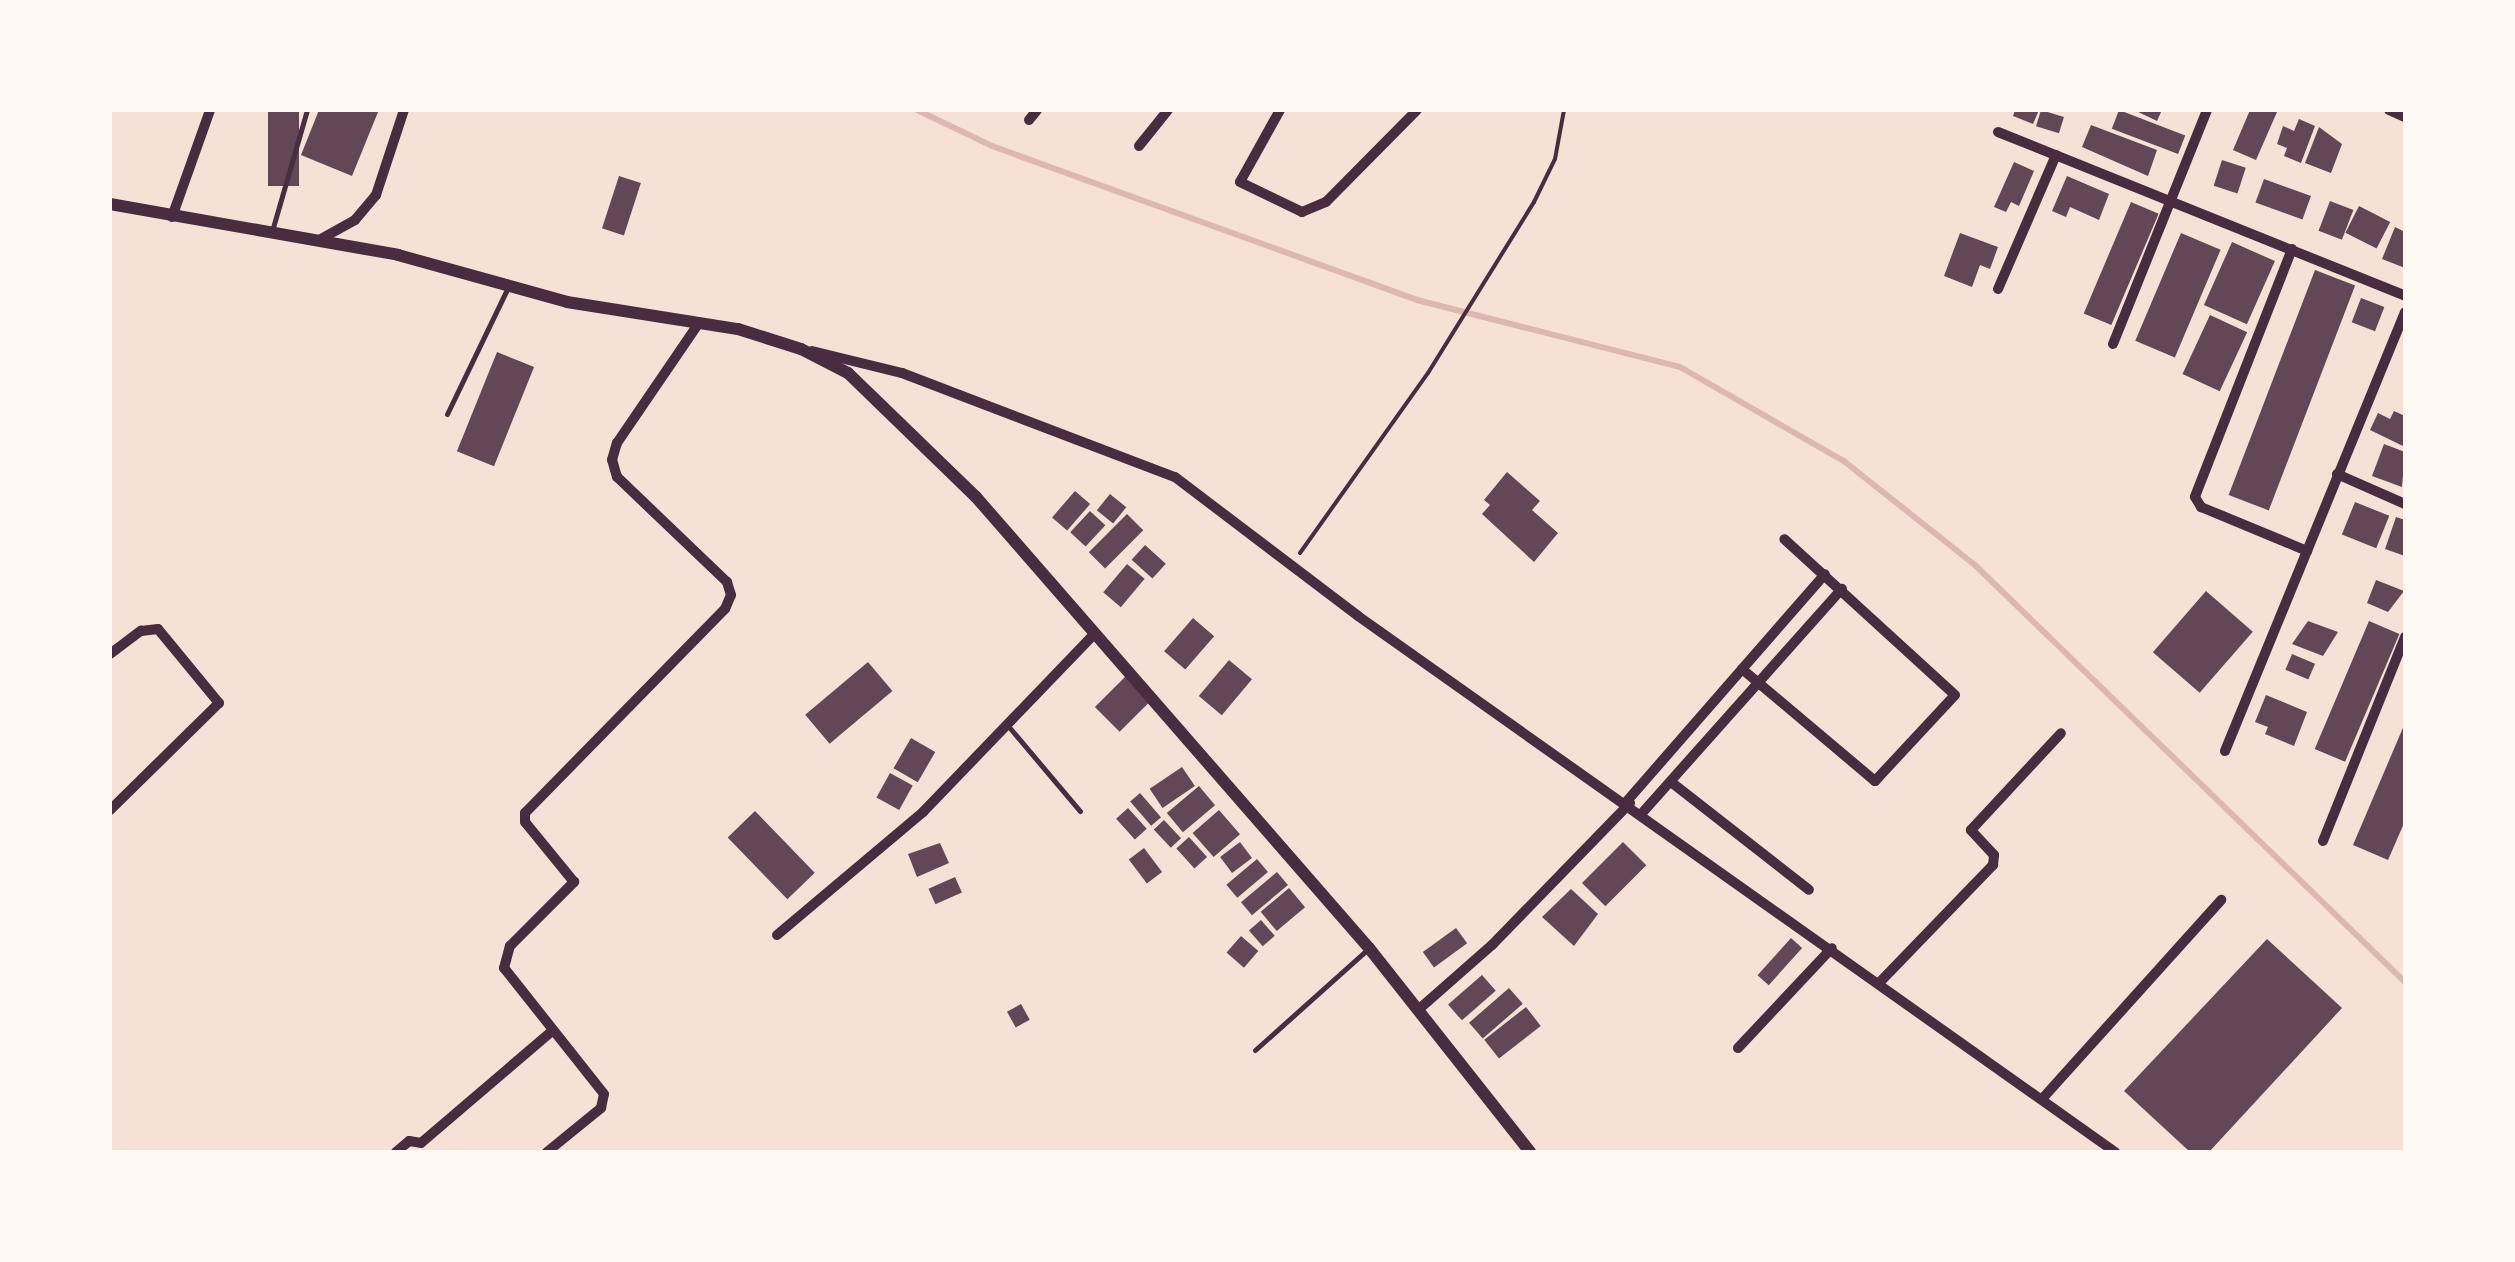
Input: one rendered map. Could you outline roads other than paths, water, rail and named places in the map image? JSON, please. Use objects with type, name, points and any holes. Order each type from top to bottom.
[{"type":"street","points":[[172,217],[210,110]]},
{"type":"street","points":[[319,240],[355,220],[376,195],[404,110]]},
{"type":"street","points":[[1139,146],[1168,110]]},
{"type":"street","points":[[1280,110],[1240,182],[1302,212],[1326,202],[1412,112]]},
{"type":"street","points":[[2113,344],[2207,110]]},
{"type":"street","points":[[2389,110],[2405,117]]},
{"type":"street","points":[[1998,132],[2405,296]]},
{"type":"street","points":[[1998,289],[2056,155]]},
{"type":"street","points":[[110,204],[319,240],[508,287],[699,323],[902,373],[1146,462],[1293,563],[1381,633],[1643,812],[2115,1152]]},
{"type":"street","points":[[2292,249],[2195,497],[2201,507],[2306,551]]},
{"type":"street","points":[[2225,751],[2405,312]]},
{"type":"street","points":[[548,1152],[600,1108],[604,1094],[504,968],[510,946],[574,882],[525,822],[525,812],[725,609],[731,595],[727,582],[617,477],[612,460],[617,443],[699,323]]},
{"type":"street","points":[[801,349],[848,373],[922,439],[1368,948],[1530,1152]]},
{"type":"street","points":[[2338,474],[2405,504]]},
{"type":"street","points":[[1742,669],[1870,780],[1880,778],[1954,689],[1784,538]]},
{"type":"street","points":[[1418,1010],[1492,946],[1628,802],[1825,574]]},
{"type":"street","points":[[1643,812],[1842,589]]},
{"type":"street","points":[[110,654],[141,631],[158,629],[219,703],[110,810]]},
{"type":"street","points":[[777,935],[923,812],[1094,634]]},
{"type":"street","points":[[2324,842],[2405,637]]},
{"type":"street","points":[[1880,982],[1993,864],[1994,855],[1971,830],[2062,733]]},
{"type":"street","points":[[1671,782],[1809,890]]},
{"type":"street","points":[[2042,1099],[2221,900]]},
{"type":"street","points":[[1738,1048],[1832,948]]},
{"type":"street","points":[[396,1152],[408,1141],[424,1147],[552,1031]]},
{"type":"lane","points":[[272,234],[308,110]]},
{"type":"lane","points":[[447,414],[508,287]]},
{"type":"lane","points":[[1009,726],[1080,810]]},
{"type":"lane","points":[[1255,1050],[1368,948]]},
{"type":"waterway","points":[[917,110],[992,146],[1417,300],[1680,367],[1845,462],[1976,566],[2405,982]]}]
